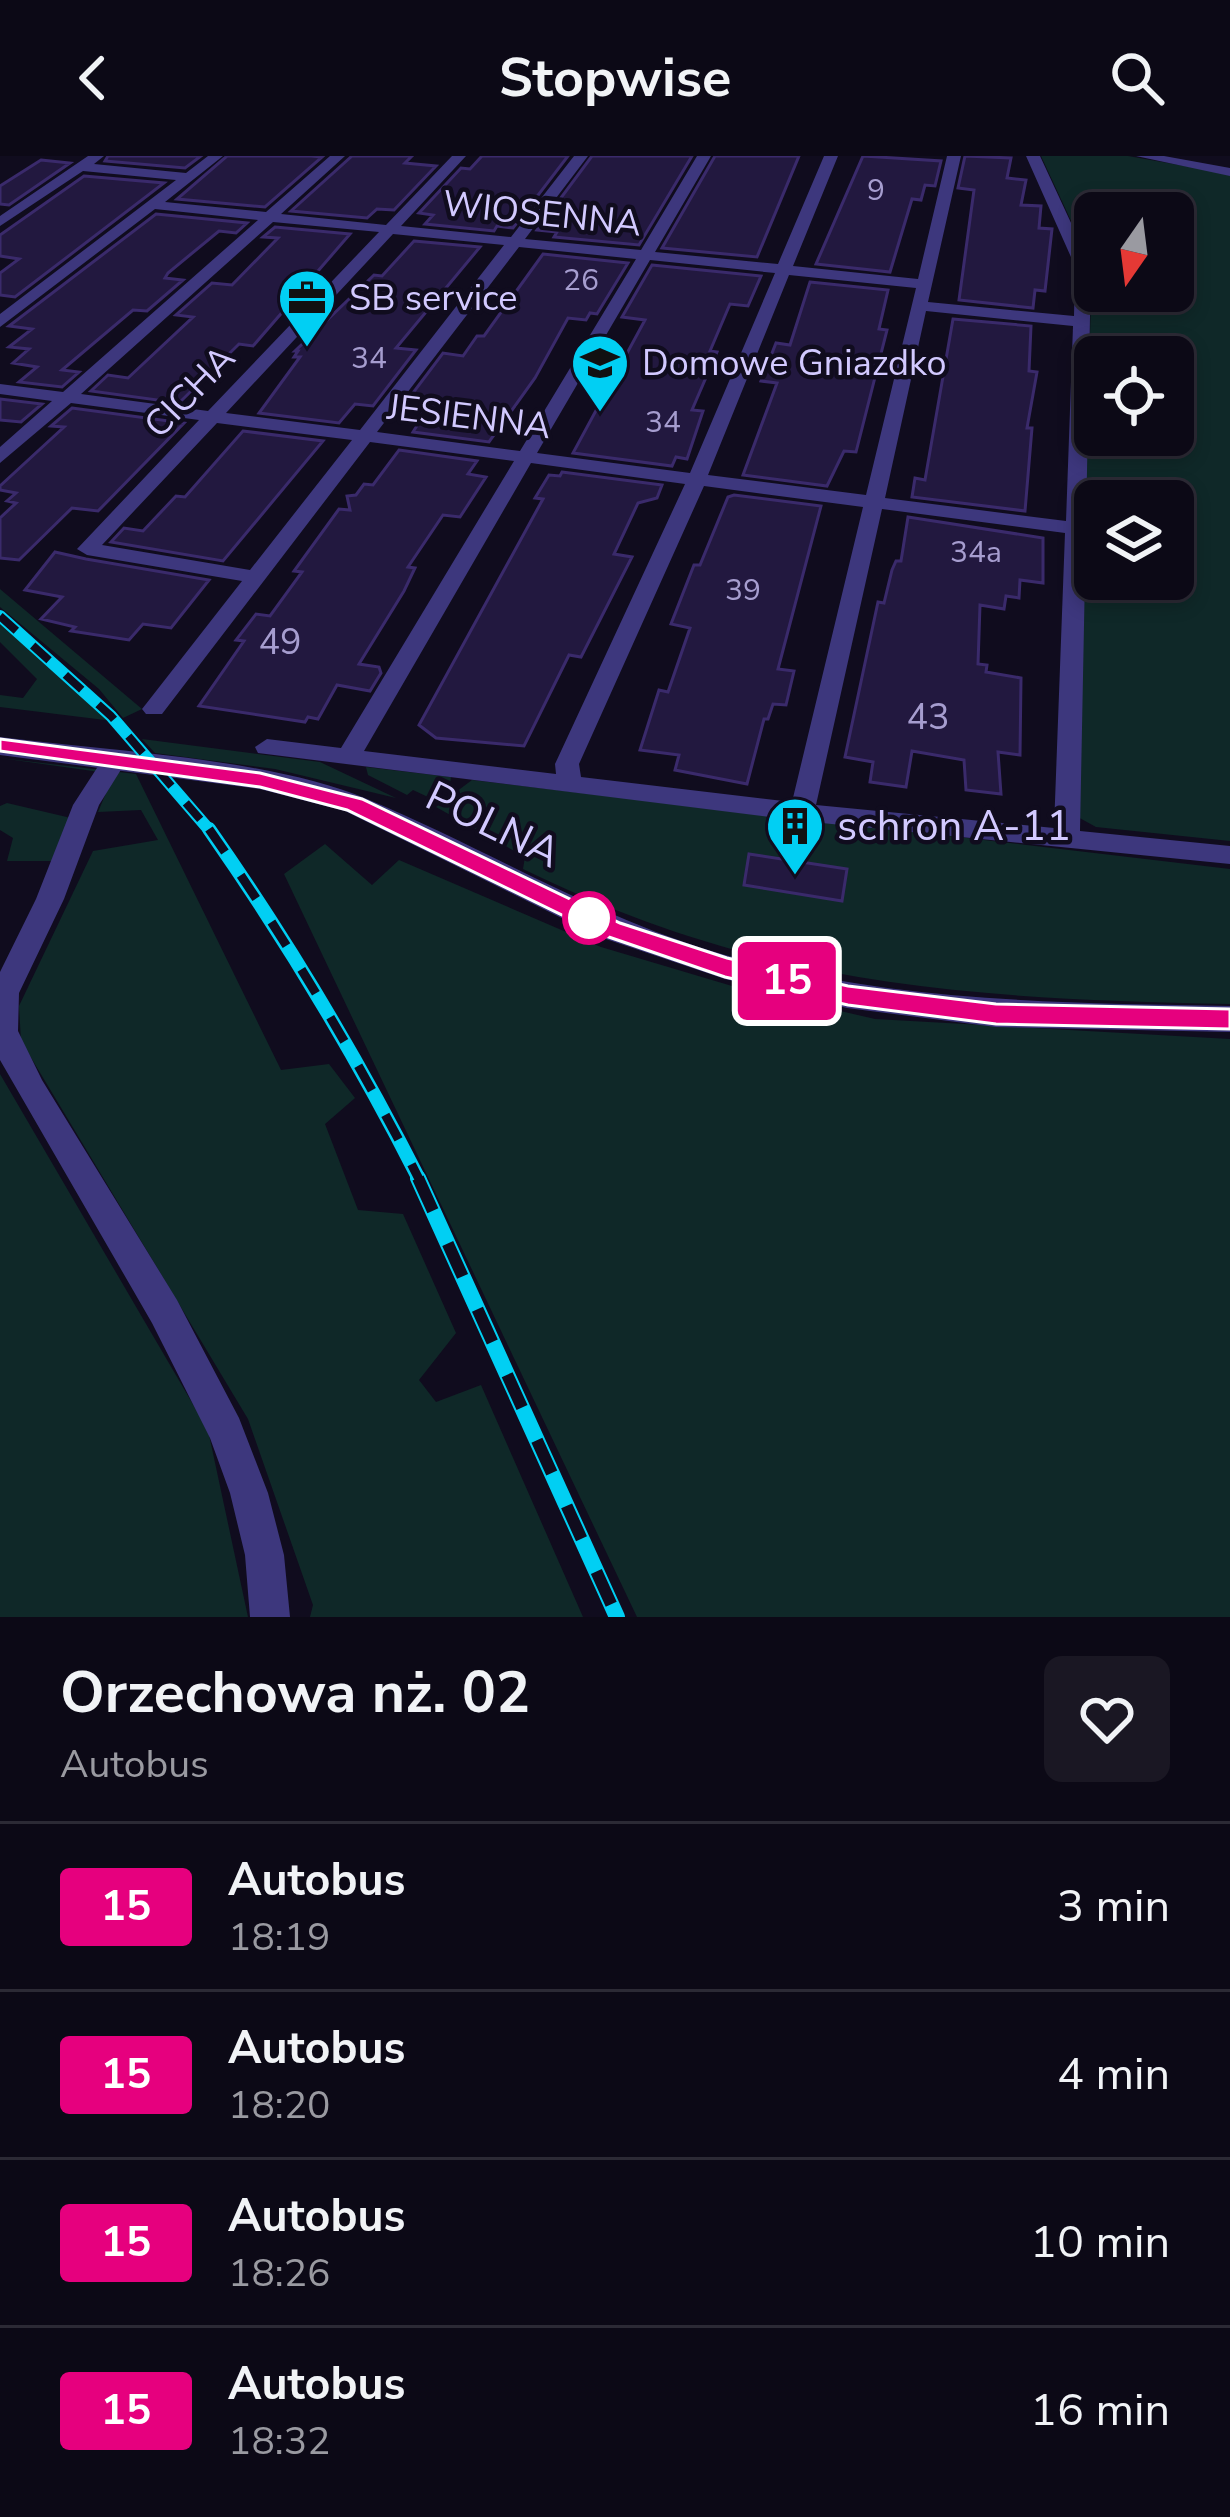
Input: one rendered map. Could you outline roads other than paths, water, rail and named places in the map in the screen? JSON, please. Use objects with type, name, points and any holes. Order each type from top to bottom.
[{"type":"street","points":[[58,156],[188,177]]},
{"type":"street","points":[[0,322],[216,156]]},
{"type":"street","points":[[0,458],[338,156]]},
{"type":"street","name":"CICHA","points":[[256,577],[87,549],[459,156]]},
{"type":"street","points":[[154,709],[581,156]]},
{"type":"street","points":[[348,757],[704,156]]},
{"type":"street","points":[[569,784],[567,764],[697,479],[831,156]]},
{"type":"street","points":[[802,812],[954,156]]},
{"type":"street","points":[[1033,156],[1081,260],[1067,839]]},
{"type":"street","points":[[1143,156],[1230,172]]},
{"type":"street","points":[[0,222],[90,161]]},
{"type":"street","name":"WIOSENNA","points":[[153,205],[925,284]]},
{"type":"street","points":[[919,306],[1080,322]]},
{"type":"street","name":"JESIENNA","points":[[0,388],[1073,527]]},
{"type":"street","name":"POLNA","points":[[0,746],[260,780],[354,804],[611,929],[746,972],[931,1009],[1230,1019]]},
{"type":"street","name":"POLNA","points":[[266,747],[802,812],[1230,856]]},
{"type":"street","points":[[115,760],[86,805],[50,899],[4,993],[3,1031],[10,1051],[207,1391],[230,1440],[260,1528],[270,1617]]},
{"type":"railway","points":[[0,616],[111,716],[211,832]]},
{"type":"railway","points":[[209,829],[320,1001],[420,1181]]},
{"type":"railway","points":[[418,1178],[617,1617]]},
{"type":"place","name":"SB service","points":[[307,349]]},
{"type":"place","name":"Domowe Gniazdko","points":[[600,414]]},
{"type":"place","name":"schron A-11","points":[[795,877]]}]
